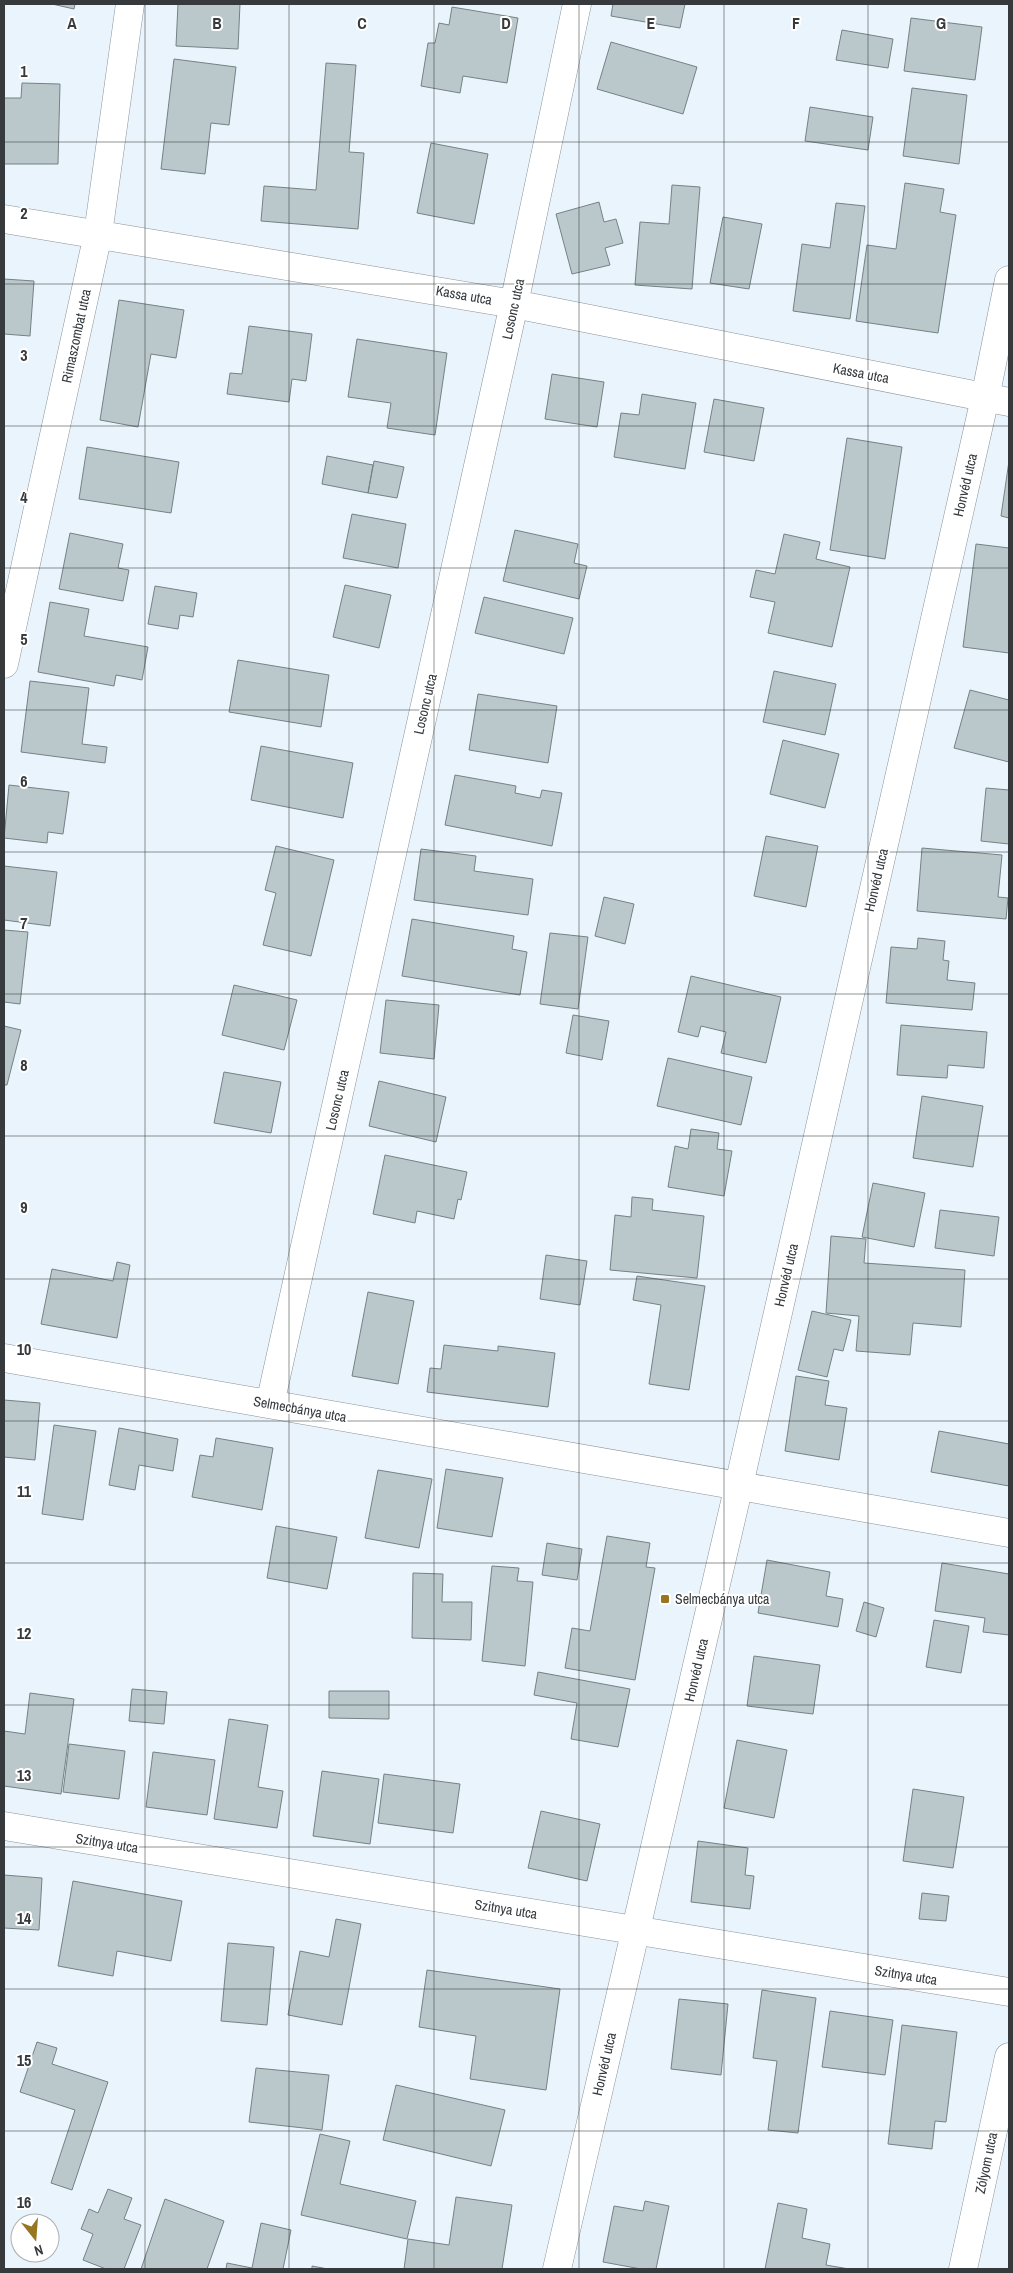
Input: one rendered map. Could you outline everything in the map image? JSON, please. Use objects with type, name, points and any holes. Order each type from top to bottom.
[{"type":"street","name":"Rimaszombat utca","points":[[4,664],[98,234],[130,4]]},
{"type":"street","name":"Losonc utca","points":[[270,1404],[514,304],[577,4]]},
{"type":"street","name":"Kassa utca","points":[[4,219],[514,304],[997,400]]},
{"type":"street","name":"Honvéd utca","points":[[557,2269],[739,1485],[997,400],[1009,280]]},
{"type":"street","name":"Selmecbánya utca","points":[[4,1358],[1009,1533]]},
{"type":"street","name":"Szitnya utca","points":[[4,1826],[1009,1992]]},
{"type":"street","name":"Zólyom utca","points":[[963,2269],[1009,2057]]},
{"type":"building","points":[[52,4],[75,4],[74,9]]},
{"type":"building","points":[[178,4],[240,4],[238,49],[176,46]]},
{"type":"building","points":[[613,4],[685,4],[680,28],[611,16]]},
{"type":"building","points":[[452,7],[518,18],[507,83],[463,76],[460,93],[421,86],[428,43],[435,43],[439,23],[449,25]]},
{"type":"building","points":[[911,18],[982,27],[975,80],[904,71]]},
{"type":"building","points":[[842,30],[893,39],[888,68],[836,60]]},
{"type":"building","points":[[611,42],[697,67],[683,114],[597,89]]},
{"type":"building","points":[[174,59],[236,67],[229,125],[211,123],[205,174],[161,169]]},
{"type":"building","points":[[326,63],[356,65],[349,152],[364,153],[358,229],[261,221],[264,186],[316,190]]},
{"type":"building","points":[[22,83],[60,84],[58,164],[4,164],[4,98],[21,98]]},
{"type":"building","points":[[912,88],[967,95],[959,164],[903,156]]},
{"type":"building","points":[[810,107],[873,117],[868,150],[805,141]]},
{"type":"building","points":[[431,143],[488,154],[474,224],[417,213]]},
{"type":"building","points":[[905,183],[944,189],[940,212],[956,215],[938,333],[856,321],[867,245],[896,249]]},
{"type":"building","points":[[672,185],[700,187],[692,289],[635,285],[640,222],[669,224]]},
{"type":"building","points":[[599,202],[604,222],[616,219],[623,243],[605,248],[610,265],[572,274],[556,214]]},
{"type":"building","points":[[836,203],[865,206],[850,319],[793,311],[802,244],[830,248]]},
{"type":"building","points":[[723,217],[762,224],[749,289],[710,283]]},
{"type":"building","points":[[4,279],[34,281],[30,336],[4,334]]},
{"type":"building","points":[[119,300],[184,310],[176,358],[151,354],[138,427],[100,420]]},
{"type":"building","points":[[249,326],[312,334],[306,381],[292,379],[289,402],[227,394],[230,373],[242,374]]},
{"type":"building","points":[[357,339],[447,353],[435,435],[387,428],[391,403],[348,397]]},
{"type":"building","points":[[552,374],[604,382],[597,427],[545,419]]},
{"type":"building","points":[[642,394],[696,403],[685,469],[614,457],[621,413],[639,415]]},
{"type":"building","points":[[714,399],[764,408],[754,461],[704,452]]},
{"type":"building","points":[[847,438],[902,447],[885,559],[830,550]]},
{"type":"building","points":[[87,447],[179,462],[171,513],[79,499]]},
{"type":"building","points":[[327,456],[373,465],[368,493],[322,484]]},
{"type":"building","points":[[374,461],[404,467],[397,498],[368,493]]},
{"type":"building","points":[[1009,461],[1009,518],[1001,516]]},
{"type":"building","points":[[352,514],[406,524],[398,568],[343,558]]},
{"type":"building","points":[[515,530],[578,544],[574,563],[587,566],[579,599],[503,581]]},
{"type":"building","points":[[70,533],[123,544],[118,568],[129,570],[123,601],[59,589]]},
{"type":"building","points":[[784,534],[820,542],[816,559],[850,567],[832,647],[768,633],[775,602],[750,597],[756,570],[775,574]]},
{"type":"building","points":[[976,544],[1009,548],[1009,653],[963,647]]},
{"type":"building","points":[[345,585],[391,595],[379,648],[333,637]]},
{"type":"building","points":[[155,586],[197,593],[193,617],[180,615],[178,629],[148,624]]},
{"type":"building","points":[[484,597],[573,618],[564,654],[475,633]]},
{"type":"building","points":[[50,602],[89,609],[84,636],[148,647],[142,680],[116,675],[114,686],[38,672]]},
{"type":"building","points":[[238,660],[329,675],[321,727],[229,712]]},
{"type":"building","points":[[774,671],[836,684],[825,735],[763,722]]},
{"type":"building","points":[[30,681],[89,688],[82,744],[107,747],[105,763],[21,752]]},
{"type":"building","points":[[970,690],[1009,700],[1009,762],[954,748]]},
{"type":"building","points":[[478,694],[557,706],[548,763],[469,750]]},
{"type":"building","points":[[783,740],[839,754],[825,808],[770,794]]},
{"type":"building","points":[[261,746],[353,763],[343,818],[251,800]]},
{"type":"building","points":[[455,775],[516,786],[515,793],[540,798],[542,790],[562,793],[552,846],[445,825]]},
{"type":"building","points":[[9,785],[69,792],[63,834],[48,832],[47,843],[4,838]]},
{"type":"building","points":[[986,788],[1009,790],[1009,844],[981,841]]},
{"type":"building","points":[[766,836],[818,846],[806,907],[754,896]]},
{"type":"building","points":[[276,846],[334,860],[311,956],[263,945],[276,893],[265,890]]},
{"type":"building","points":[[922,848],[1002,855],[998,897],[1008,898],[1006,919],[917,911]]},
{"type":"building","points":[[421,849],[476,856],[474,871],[533,879],[528,915],[414,900]]},
{"type":"building","points":[[4,866],[57,872],[50,926],[4,920]]},
{"type":"building","points":[[604,897],[634,904],[625,944],[595,936]]},
{"type":"building","points":[[412,919],[514,936],[512,949],[527,952],[520,995],[402,976]]},
{"type":"building","points":[[4,930],[28,932],[20,1004],[4,1002]]},
{"type":"building","points":[[550,933],[588,937],[578,1009],[540,1004]]},
{"type":"building","points":[[918,938],[945,941],[943,960],[949,961],[947,980],[975,983],[972,1010],[886,1003],[891,947],[917,949]]},
{"type":"building","points":[[691,976],[781,997],[766,1063],[721,1053],[726,1032],[701,1026],[698,1037],[678,1032]]},
{"type":"building","points":[[234,985],[297,1000],[284,1050],[222,1035]]},
{"type":"building","points":[[386,1000],[439,1005],[434,1059],[380,1053]]},
{"type":"building","points":[[573,1015],[609,1021],[602,1060],[566,1053]]},
{"type":"building","points":[[901,1025],[987,1032],[984,1068],[948,1065],[947,1078],[897,1075]]},
{"type":"building","points":[[4,1026],[21,1030],[7,1085],[4,1085]]},
{"type":"building","points":[[668,1058],[752,1077],[741,1125],[657,1106]]},
{"type":"building","points":[[224,1072],[281,1082],[271,1133],[214,1123]]},
{"type":"building","points":[[379,1081],[446,1097],[436,1142],[369,1126]]},
{"type":"building","points":[[922,1096],[983,1106],[973,1167],[913,1158]]},
{"type":"building","points":[[691,1129],[719,1133],[717,1149],[732,1151],[724,1196],[668,1187],[675,1146],[688,1149]]},
{"type":"building","points":[[385,1155],[467,1172],[461,1200],[458,1199],[454,1219],[417,1211],[415,1223],[373,1214]]},
{"type":"building","points":[[873,1183],[925,1193],[914,1247],[862,1237]]},
{"type":"building","points":[[632,1197],[653,1199],[652,1210],[704,1216],[697,1278],[610,1270],[615,1215],[631,1217]]},
{"type":"building","points":[[940,1210],[999,1217],[994,1256],[935,1248]]},
{"type":"building","points":[[831,1236],[866,1239],[864,1263],[965,1270],[961,1327],[913,1323],[910,1355],[856,1351],[859,1316],[826,1313]]},
{"type":"building","points":[[546,1255],[587,1261],[580,1305],[540,1299]]},
{"type":"building","points":[[117,1262],[130,1265],[117,1338],[41,1324],[52,1269],[113,1281]]},
{"type":"building","points":[[637,1276],[705,1286],[689,1390],[649,1384],[661,1305],[633,1300]]},
{"type":"building","points":[[368,1292],[414,1301],[398,1384],[352,1376]]},
{"type":"building","points":[[812,1311],[851,1320],[843,1351],[834,1349],[827,1377],[798,1370]]},
{"type":"building","points":[[444,1345],[498,1351],[498,1346],[555,1353],[548,1407],[427,1392],[430,1368],[441,1369]]},
{"type":"building","points":[[796,1376],[829,1381],[825,1405],[847,1408],[839,1460],[785,1451]]},
{"type":"building","points":[[4,1400],[40,1403],[35,1460],[4,1457]]},
{"type":"building","points":[[54,1425],[96,1431],[83,1520],[42,1514]]},
{"type":"building","points":[[119,1428],[178,1439],[173,1471],[139,1465],[135,1490],[109,1485]]},
{"type":"building","points":[[939,1431],[1009,1444],[1009,1486],[931,1472]]},
{"type":"building","points":[[216,1438],[273,1448],[262,1510],[192,1497],[200,1455],[213,1457]]},
{"type":"building","points":[[446,1469],[503,1478],[492,1537],[437,1528]]},
{"type":"building","points":[[378,1470],[432,1479],[419,1548],[365,1538]]},
{"type":"building","points":[[276,1526],[337,1537],[327,1589],[267,1578]]},
{"type":"building","points":[[607,1536],[650,1543],[646,1567],[655,1568],[635,1680],[565,1668],[572,1628],[590,1631]]},
{"type":"building","points":[[547,1543],[582,1549],[577,1580],[542,1575]]},
{"type":"building","points":[[767,1560],[830,1572],[826,1596],[843,1599],[838,1627],[758,1613]]},
{"type":"building","points":[[942,1563],[1009,1574],[1009,1635],[983,1632],[985,1618],[935,1611]]},
{"type":"building","points":[[492,1566],[519,1568],[517,1581],[533,1582],[525,1666],[482,1661]]},
{"type":"building","points":[[413,1573],[443,1574],[442,1602],[472,1602],[471,1640],[412,1638]]},
{"type":"building","points":[[864,1602],[884,1608],[876,1637],[856,1631]]},
{"type":"building","points":[[934,1620],[969,1626],[961,1673],[926,1667]]},
{"type":"building","points":[[754,1656],[820,1665],[813,1714],[747,1706]]},
{"type":"building","points":[[538,1672],[630,1689],[618,1747],[571,1739],[577,1703],[534,1695]]},
{"type":"building","points":[[132,1689],[167,1692],[164,1724],[129,1721]]},
{"type":"building","points":[[329,1691],[389,1691],[389,1719],[329,1718]]},
{"type":"building","points":[[30,1693],[74,1699],[61,1794],[4,1786],[4,1731],[25,1734]]},
{"type":"building","points":[[229,1719],[268,1725],[258,1787],[283,1791],[277,1828],[214,1819]]},
{"type":"building","points":[[737,1740],[787,1750],[774,1818],[724,1808]]},
{"type":"building","points":[[69,1744],[125,1751],[119,1799],[63,1792]]},
{"type":"building","points":[[153,1752],[215,1760],[207,1815],[146,1807]]},
{"type":"building","points":[[322,1771],[379,1779],[370,1844],[313,1836]]},
{"type":"building","points":[[384,1774],[460,1784],[453,1833],[378,1823]]},
{"type":"building","points":[[913,1789],[964,1797],[953,1868],[903,1861]]},
{"type":"building","points":[[541,1811],[600,1824],[587,1881],[528,1868]]},
{"type":"building","points":[[698,1841],[748,1848],[745,1875],[754,1876],[750,1909],[691,1902]]},
{"type":"building","points":[[4,1875],[42,1878],[39,1930],[4,1928]]},
{"type":"building","points":[[73,1881],[182,1901],[171,1961],[117,1951],[113,1976],[58,1966]]},
{"type":"building","points":[[922,1893],[949,1896],[946,1921],[919,1919]]},
{"type":"building","points":[[336,1919],[361,1924],[342,2025],[288,2015],[300,1951],[329,1957]]},
{"type":"building","points":[[228,1943],[274,1947],[267,2025],[221,2021]]},
{"type":"building","points":[[427,1970],[560,1989],[546,2090],[470,2079],[476,2036],[419,2027]]},
{"type":"building","points":[[762,1990],[816,1998],[798,2133],[768,2130],[777,2061],[753,2058]]},
{"type":"building","points":[[679,1999],[728,2004],[721,2075],[671,2069]]},
{"type":"building","points":[[830,2011],[893,2020],[885,2075],[822,2067]]},
{"type":"building","points":[[902,2025],[957,2032],[946,2122],[935,2121],[932,2149],[888,2144]]},
{"type":"building","points":[[37,2042],[57,2048],[52,2064],[108,2082],[72,2190],[51,2183],[75,2110],[20,2092]]},
{"type":"building","points":[[256,2068],[329,2075],[322,2130],[249,2122]]},
{"type":"building","points":[[396,2085],[505,2110],[491,2166],[383,2140]]},
{"type":"building","points":[[320,2134],[350,2141],[340,2184],[416,2201],[407,2239],[301,2215]]},
{"type":"building","points":[[108,2189],[132,2198],[124,2219],[141,2225],[124,2269],[106,2269],[83,2260],[93,2234],[81,2229],[89,2209],[98,2213]]},
{"type":"building","points":[[456,2197],[512,2205],[502,2269],[404,2269],[408,2239],[449,2245]]},
{"type":"building","points":[[165,2199],[224,2221],[207,2269],[141,2269]]},
{"type":"building","points":[[645,2201],[669,2206],[656,2269],[641,2269],[603,2262],[614,2206],[643,2211]]},
{"type":"building","points":[[778,2203],[807,2209],[802,2238],[830,2244],[826,2265],[849,2269],[765,2269]]},
{"type":"building","points":[[261,2223],[291,2230],[283,2269],[226,2269],[227,2263],[252,2268]]},
{"type":"building","points":[[312,2266],[328,2269],[312,2269]]},
{"type":"place","name":"Selmecbánya utca","points":[[665,1599]]}]
